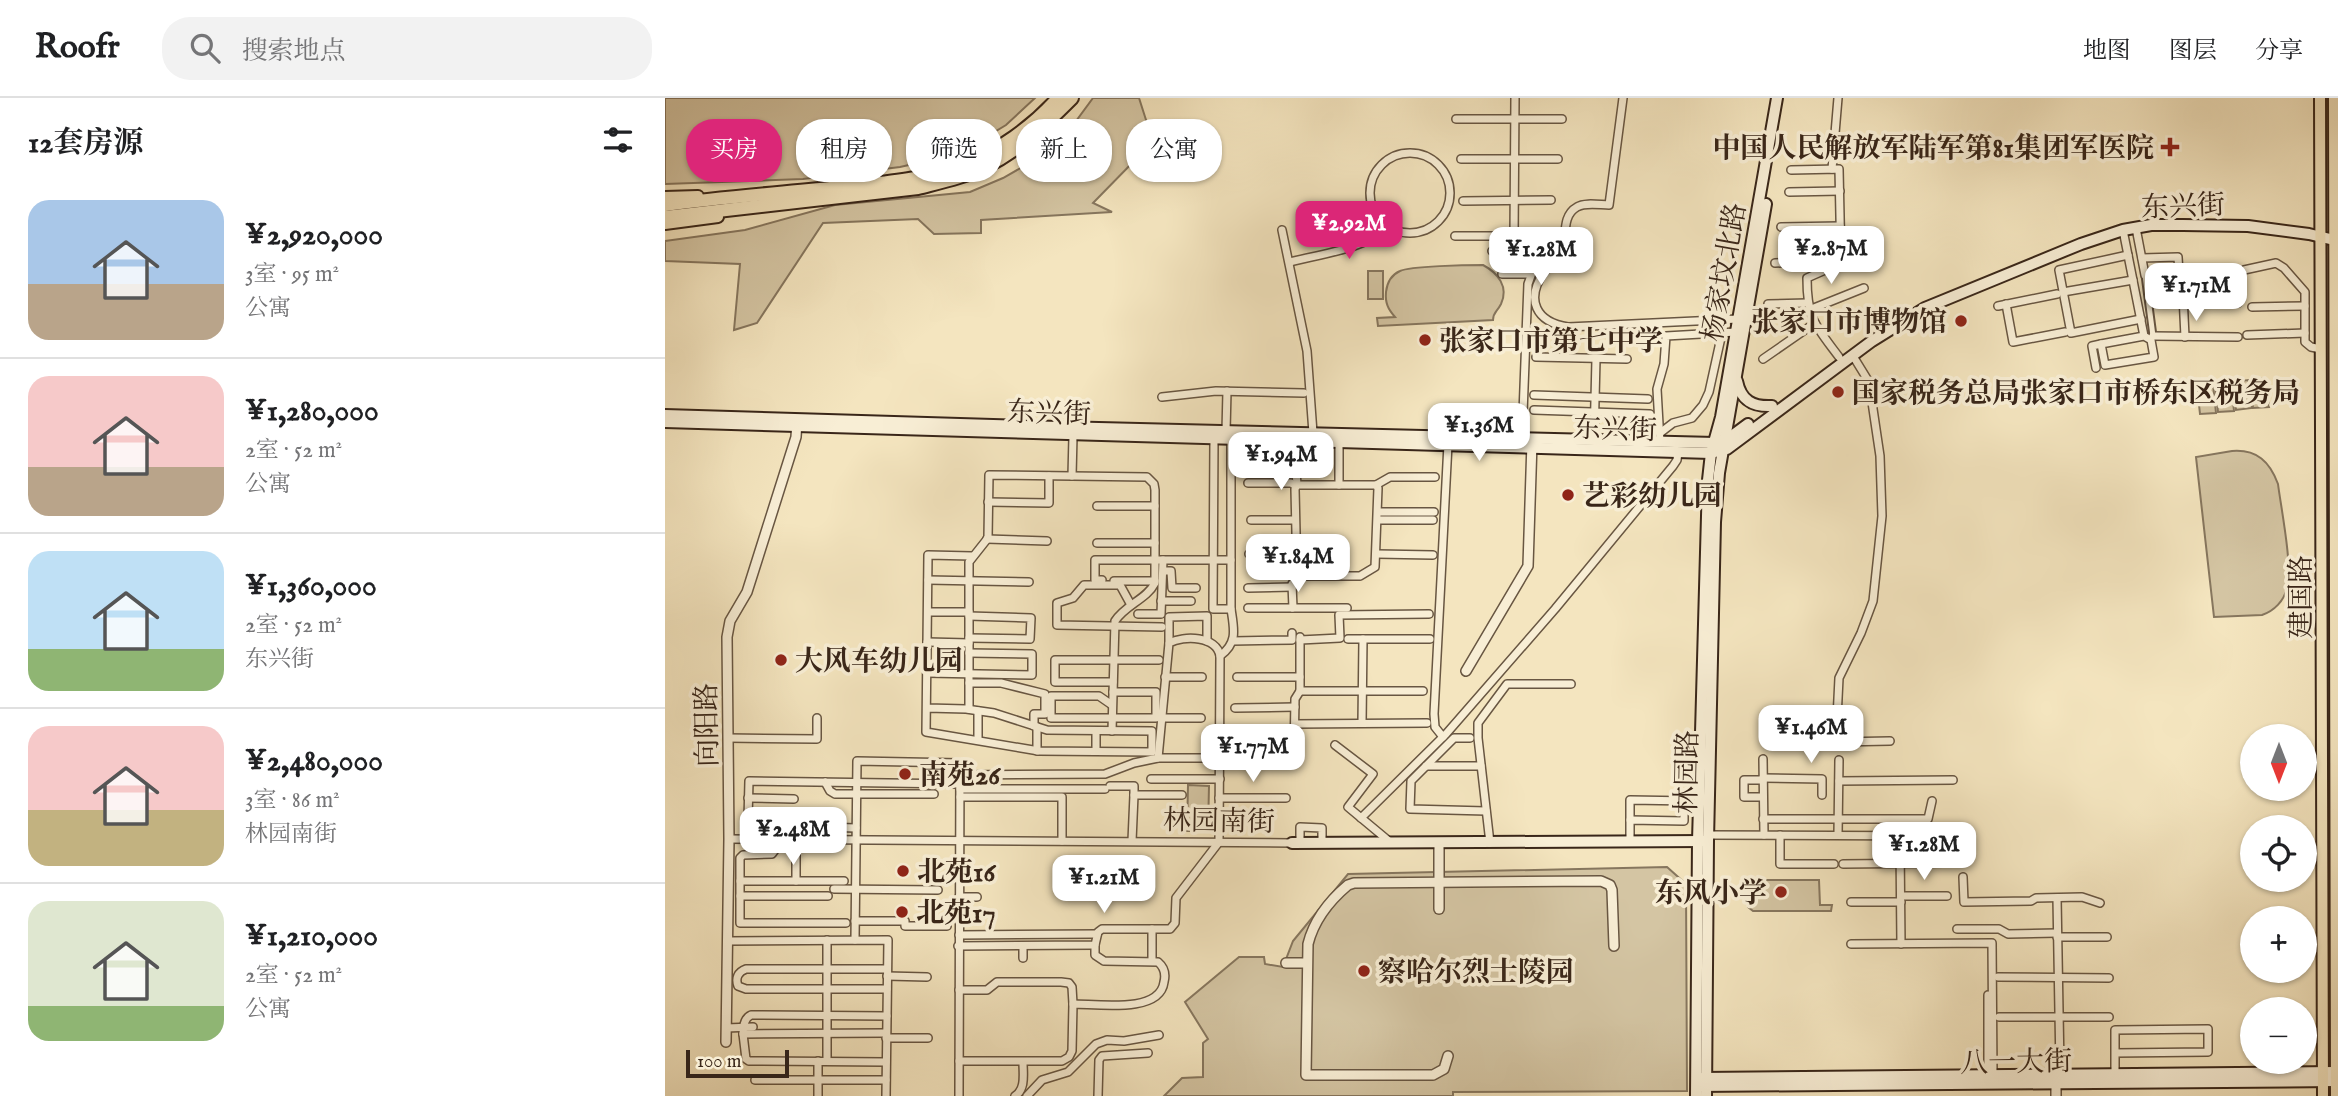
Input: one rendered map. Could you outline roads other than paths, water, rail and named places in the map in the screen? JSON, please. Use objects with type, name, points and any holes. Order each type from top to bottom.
[{"type":"highway","points":[[665,205],[894,181],[963,165],[1013,137],[1034,122],[1058,98]]},
{"type":"highway","points":[[665,217],[918,188],[954,179],[986,167],[1032,137],[1072,98]]},
{"type":"main road","name":"杨家坟北路","points":[[1718,447],[1777,98]]},
{"type":"main road","name":"杨家坟北路","points":[[1718,447],[1736,377],[1784,98]]},
{"type":"main road","name":"建国路","points":[[2320,98],[2323,1096]]},
{"type":"main road","name":"建国路","points":[[2334,98],[2336,1096]]},
{"type":"main road","points":[[665,197],[778,193]]},
{"type":"main road","points":[[665,224],[778,210],[852,195]]},
{"type":"main road","name":"东兴街","points":[[1229,434],[1529,442],[1660,437],[1718,447],[1772,406],[1919,304],[2066,243],[2152,219],[2246,219],[2336,237]]},
{"type":"main road","name":"东兴街","points":[[1529,442],[1678,452],[1718,447],[1741,438],[1847,355],[1925,308],[2081,243],[2123,230],[2151,225],[2248,226],[2321,234]]},
{"type":"main road","points":[[1736,377],[1738,388],[1746,400],[1760,407],[1772,406]]},
{"type":"main road","name":"东兴街","points":[[665,415],[797,423]]},
{"type":"main road","name":"东兴街","points":[[665,422],[797,423],[1214,435],[1313,433],[1339,438]]},
{"type":"main road","points":[[1719,473],[1741,438]]},
{"type":"main road","name":"林园路","points":[[1701,1087],[1705,839],[1718,447]]},
{"type":"main road","name":"林园路","points":[[1705,839],[1705,531],[1718,447]]},
{"type":"main road","name":"林园南街","points":[[1296,843],[1439,844],[1705,839]]},
{"type":"main road","points":[[2323,911],[2337,911]]},
{"type":"main road","name":"八一大街","points":[[1701,1087],[1990,1075],[2056,1079],[2115,1074],[2336,1076]]},
{"type":"main road","name":"八一大街","points":[[1701,1087],[2323,1076]]},
{"type":"street","points":[[1514,236],[1515,98]]},
{"type":"street","points":[[1623,98],[1609,205],[1583,205],[1570,214],[1561,256],[1546,269],[1535,291],[1536,309],[1540,316],[1547,320],[1568,327],[1738,319]]},
{"type":"street","points":[[1832,169],[1838,98]]},
{"type":"street","points":[[1456,119],[1562,119]]},
{"type":"street","points":[[1403,154],[1429,158],[1447,177],[1450,191],[1443,216],[1433,226],[1421,232],[1408,233],[1387,226],[1375,214],[1370,202],[1373,176],[1391,158],[1403,154]]},
{"type":"street","points":[[1461,159],[1558,159]]},
{"type":"street","points":[[1791,170],[1839,169],[1841,263],[1807,278],[1808,307],[1815,323],[1869,382],[1880,456],[1882,516],[1873,601],[1839,678],[1836,739],[1890,741]]},
{"type":"street","points":[[1789,192],[1840,191]]},
{"type":"street","points":[[1463,201],[1551,200]]},
{"type":"street","points":[[1290,262],[1368,241],[1383,232],[1387,226]]},
{"type":"street","points":[[1781,227],[1840,226]]},
{"type":"street","points":[[2136,228],[2153,336],[2238,337]]},
{"type":"street","points":[[1282,230],[1307,351],[1313,433]]},
{"type":"street","points":[[2123,230],[2144,336]]},
{"type":"street","points":[[1454,236],[1533,237],[1534,249],[1528,284],[1528,566],[1467,671]]},
{"type":"street","points":[[1525,246],[1534,249]]},
{"type":"street","points":[[1493,251],[1534,249]]},
{"type":"street","points":[[2128,256],[2059,270],[2060,293],[2071,333],[2140,319]]},
{"type":"street","points":[[2142,258],[2178,257],[2179,274]]},
{"type":"street","points":[[1775,263],[1841,261]]},
{"type":"street","points":[[2244,270],[2280,264],[2305,292],[2307,345],[2321,349]]},
{"type":"street","points":[[1502,274],[1531,274]]},
{"type":"street","points":[[2145,275],[2182,274],[2185,337]]},
{"type":"street","points":[[2065,332],[2013,342],[2002,305],[2133,280]]},
{"type":"street","points":[[2183,283],[2236,282]]},
{"type":"street","points":[[1768,304],[1808,307],[1864,288]]},
{"type":"street","points":[[2149,298],[2238,303]]},
{"type":"street","points":[[2252,306],[2305,306]]},
{"type":"street","points":[[1763,359],[1815,323]]},
{"type":"street","points":[[1660,437],[1657,389],[1664,364],[1666,335],[1736,332]]},
{"type":"street","points":[[1660,437],[1673,423],[1692,418],[1703,405],[1709,392],[1722,333]]},
{"type":"street","points":[[2247,335],[2305,333]]},
{"type":"street","points":[[2096,368],[2092,346],[2101,344],[2144,336],[2151,340],[2154,357],[2105,365],[2101,344]]},
{"type":"street","points":[[1536,357],[1627,359]]},
{"type":"street","points":[[1594,440],[1596,359]]},
{"type":"street","points":[[1162,397],[1227,391],[1304,393]]},
{"type":"street","points":[[1220,656],[1233,641],[1227,391]]},
{"type":"street","points":[[1534,395],[1648,399]]},
{"type":"street","points":[[1534,410],[1650,414]]},
{"type":"street","name":"向阳路","points":[[726,1042],[732,981],[728,941],[727,637],[730,621],[747,592],[796,437],[797,423]]},
{"type":"street","points":[[1072,476],[1073,432]]},
{"type":"street","points":[[1214,435],[1213,609],[1231,609]]},
{"type":"street","points":[[1339,438],[1339,485]]},
{"type":"street","points":[[1443,737],[1435,727],[1434,714],[1442,602],[1448,441]]},
{"type":"street","points":[[1361,818],[1443,737],[1564,599],[1673,466],[1678,452]]},
{"type":"street","points":[[1257,471],[1296,471],[1297,576],[1292,587],[1293,608]]},
{"type":"street","points":[[969,709],[969,562],[987,539],[989,475],[1147,477],[1154,484],[1155,543],[1164,571],[1161,614],[1138,614]]},
{"type":"street","points":[[988,502],[1049,503],[1049,476]]},
{"type":"street","points":[[1248,482],[1291,483],[1297,486],[1376,485],[1390,477],[1435,477]]},
{"type":"street","points":[[1297,576],[1360,576],[1375,566],[1379,491],[1376,485]]},
{"type":"street","points":[[1097,506],[1155,506]]},
{"type":"street","points":[[1378,516],[1434,516]]},
{"type":"street","points":[[1251,520],[1295,520]]},
{"type":"street","points":[[987,539],[1047,541]]},
{"type":"street","points":[[1097,543],[1155,543]]},
{"type":"street","points":[[1249,554],[1295,553]]},
{"type":"street","points":[[1377,554],[1433,555]]},
{"type":"street","points":[[927,708],[969,709],[1002,715],[1048,730],[1152,731],[1152,752],[1037,751],[926,732],[928,555],[972,556]]},
{"type":"street","points":[[1155,581],[1095,580],[1095,560],[1231,560]]},
{"type":"street","points":[[1112,731],[1115,625],[1118,617],[1151,590],[1159,560]]},
{"type":"street","points":[[1164,571],[1171,571],[1172,588],[1196,588]]},
{"type":"street","points":[[928,580],[1029,582]]},
{"type":"street","points":[[1131,605],[1120,585],[1084,585],[1073,598],[1057,603],[1057,625],[1161,626]]},
{"type":"street","points":[[1248,587],[1292,587]]},
{"type":"street","points":[[1161,601],[1191,601]]},
{"type":"street","points":[[1248,608],[1347,608]]},
{"type":"street","points":[[927,642],[1030,639],[1031,618],[928,611]]},
{"type":"street","points":[[1220,758],[1291,756],[1295,751],[1296,695],[1300,691],[1300,638],[1340,638],[1339,615],[1429,614]]},
{"type":"street","points":[[1158,758],[1169,617],[1207,616],[1207,641]]},
{"type":"street","points":[[1233,641],[1292,640],[1292,633]]},
{"type":"street","points":[[1348,639],[1430,639]]},
{"type":"street","points":[[1362,723],[1363,639]]},
{"type":"street","points":[[959,934],[1097,934],[1103,929],[1111,928],[1173,927],[1176,898],[1219,842],[1220,656],[1219,648],[1207,641],[1174,640],[1169,643]]},
{"type":"street","points":[[927,673],[1032,675],[1032,654],[969,653]]},
{"type":"street","points":[[1113,682],[1055,682],[1055,660],[1159,660]]},
{"type":"street","points":[[1165,677],[1202,677]]},
{"type":"street","points":[[1237,677],[1300,677]]},
{"type":"street","points":[[969,683],[1001,683],[1045,694],[1045,714],[1034,714],[1037,751]]},
{"type":"street","points":[[1490,843],[1478,723],[1507,684],[1571,684]]},
{"type":"street","points":[[1300,691],[1423,691]]},
{"type":"street","points":[[1112,705],[1100,696],[1051,696],[1051,718],[1156,718],[1156,692],[1113,692]]},
{"type":"street","points":[[1235,708],[1295,711]]},
{"type":"street","points":[[978,711],[978,740]]},
{"type":"street","points":[[1285,714],[1295,711]]},
{"type":"street","points":[[728,738],[817,739],[817,718]]},
{"type":"street","points":[[1162,718],[1201,718]]},
{"type":"street","points":[[1295,724],[1427,723]]},
{"type":"street","points":[[1096,731],[1096,751]]},
{"type":"street","points":[[1470,738],[1454,738],[1411,780],[1410,809],[1486,811]]},
{"type":"street","points":[[1335,745],[1373,774],[1348,807],[1393,844]]},
{"type":"street","points":[[960,775],[1105,774],[1133,763],[1158,758],[1204,758]]},
{"type":"street","points":[[1763,760],[1763,835]]},
{"type":"street","points":[[1838,835],[1836,819],[1839,760]]},
{"type":"street","points":[[855,940],[857,761],[960,762],[959,1096]]},
{"type":"street","points":[[1426,766],[1481,766]]},
{"type":"street","points":[[1151,779],[1220,779]]},
{"type":"street","points":[[1763,797],[1744,797],[1744,780],[1822,779],[1822,795]]},
{"type":"street","points":[[1839,780],[1953,780]]},
{"type":"street","points":[[856,828],[752,825],[748,819],[749,781],[857,783],[1062,797],[1062,841]]},
{"type":"street","points":[[825,782],[835,794]]},
{"type":"street","points":[[960,790],[1133,786],[1132,841]]},
{"type":"street","points":[[1630,842],[1630,800],[1691,801],[1691,789]]},
{"type":"street","points":[[825,793],[934,794]]},
{"type":"street","points":[[1133,795],[1182,795]]},
{"type":"street","points":[[748,798],[794,799]]},
{"type":"street","points":[[1219,798],[1286,798]]},
{"type":"street","points":[[1763,818],[1928,819],[1932,801]]},
{"type":"street","points":[[1630,820],[1684,821],[1684,805]]},
{"type":"street","points":[[776,827],[775,850],[772,854],[743,855],[740,858],[740,923],[846,923]]},
{"type":"street","points":[[1705,839],[1763,835],[1944,836],[1946,831]]},
{"type":"street","points":[[1780,835],[1780,864],[1945,863]]},
{"type":"street","name":"林园南街","points":[[729,839],[1296,843]]},
{"type":"street","points":[[796,839],[796,881]]},
{"type":"street","points":[[1439,844],[1439,909]]},
{"type":"street","points":[[1900,846],[1901,944]]},
{"type":"street","points":[[1963,877],[1964,902],[2082,897],[2100,903]]},
{"type":"street","points":[[740,881],[844,881]]},
{"type":"street","points":[[1448,1056],[1444,1069],[1433,1075],[1306,1075],[1308,944],[1315,923],[1348,885],[1601,881],[1607,883],[1612,890],[1614,946]]},
{"type":"street","points":[[834,889],[938,890]]},
{"type":"street","points":[[740,896],[828,896]]},
{"type":"street","points":[[1851,902],[1947,896]]},
{"type":"street","points":[[959,897],[977,897]]},
{"type":"street","points":[[2056,1096],[2056,1079],[2060,1069],[2057,898]]},
{"type":"street","points":[[855,921],[905,921],[905,926],[947,926]]},
{"type":"street","points":[[1152,929],[1152,961]]},
{"type":"street","points":[[1957,929],[2000,929],[2008,934],[2108,937]]},
{"type":"street","points":[[1073,1004],[1140,1004],[1156,998],[1164,984],[1163,966],[1152,961],[1104,961],[1095,955],[1097,934]]},
{"type":"street","points":[[827,940],[827,1061]]},
{"type":"street","points":[[728,941],[888,940],[886,1096]]},
{"type":"street","points":[[1851,944],[1992,943],[1990,1075]]},
{"type":"street","points":[[958,946],[1095,945]]},
{"type":"street","points":[[1023,946],[1023,958]]},
{"type":"street","points":[[1286,963],[1306,963]]},
{"type":"street","points":[[887,989],[746,989],[732,981],[746,969],[827,969],[927,976]]},
{"type":"street","points":[[1998,977],[2109,978]]},
{"type":"street","points":[[1988,980],[1990,1075]]},
{"type":"street","points":[[958,990],[987,990],[997,982],[1061,982],[1069,983],[1072,987],[1073,1004],[1072,1051],[1062,1061],[959,1061]]},
{"type":"street","points":[[886,1062],[749,1061],[743,1050],[743,1031],[746,1019],[751,1015],[887,1016]]},
{"type":"street","points":[[1999,1017],[2109,1017]]},
{"type":"street","points":[[743,1031],[753,1027]]},
{"type":"street","points":[[726,1028],[743,1031],[927,1038]]},
{"type":"street","points":[[2115,1053],[2208,1052],[2208,1029],[2115,1030],[2115,1053],[2115,1074]]},
{"type":"street","points":[[1027,1096],[1042,1080],[1068,1072],[1091,1048],[1107,1040],[1124,1041],[1159,1035]]},
{"type":"street","points":[[1091,1048],[1101,1058]]},
{"type":"street","points":[[1098,1096],[1101,1058],[1106,1054],[1148,1053]]},
{"type":"street","points":[[818,1061],[818,1096]]},
{"type":"street","points":[[1015,1096],[1023,1086],[1023,1062]]},
{"type":"street","points":[[755,1080],[886,1080]]},
{"type":"place","name":"中国人民解放军陆军第81集团军医院","points":[[2170,147]]},
{"type":"place","name":"张家口市博物馆","points":[[1961,321]]},
{"type":"place","name":"张家口市第七中学","points":[[1425,340]]},
{"type":"place","name":"国家税务总局张家口市桥东区税务局","points":[[1838,392]]},
{"type":"place","name":"艺彩幼儿园","points":[[1568,495]]},
{"type":"place","name":"大风车幼儿园","points":[[781,660]]},
{"type":"place","name":"南苑26","points":[[905,774]]},
{"type":"place","name":"北苑16","points":[[903,871]]},
{"type":"place","name":"东风小学","points":[[1781,892]]},
{"type":"place","name":"北苑17","points":[[902,912]]},
{"type":"place","name":"察哈尔烈士陵园","points":[[1364,971]]}]
